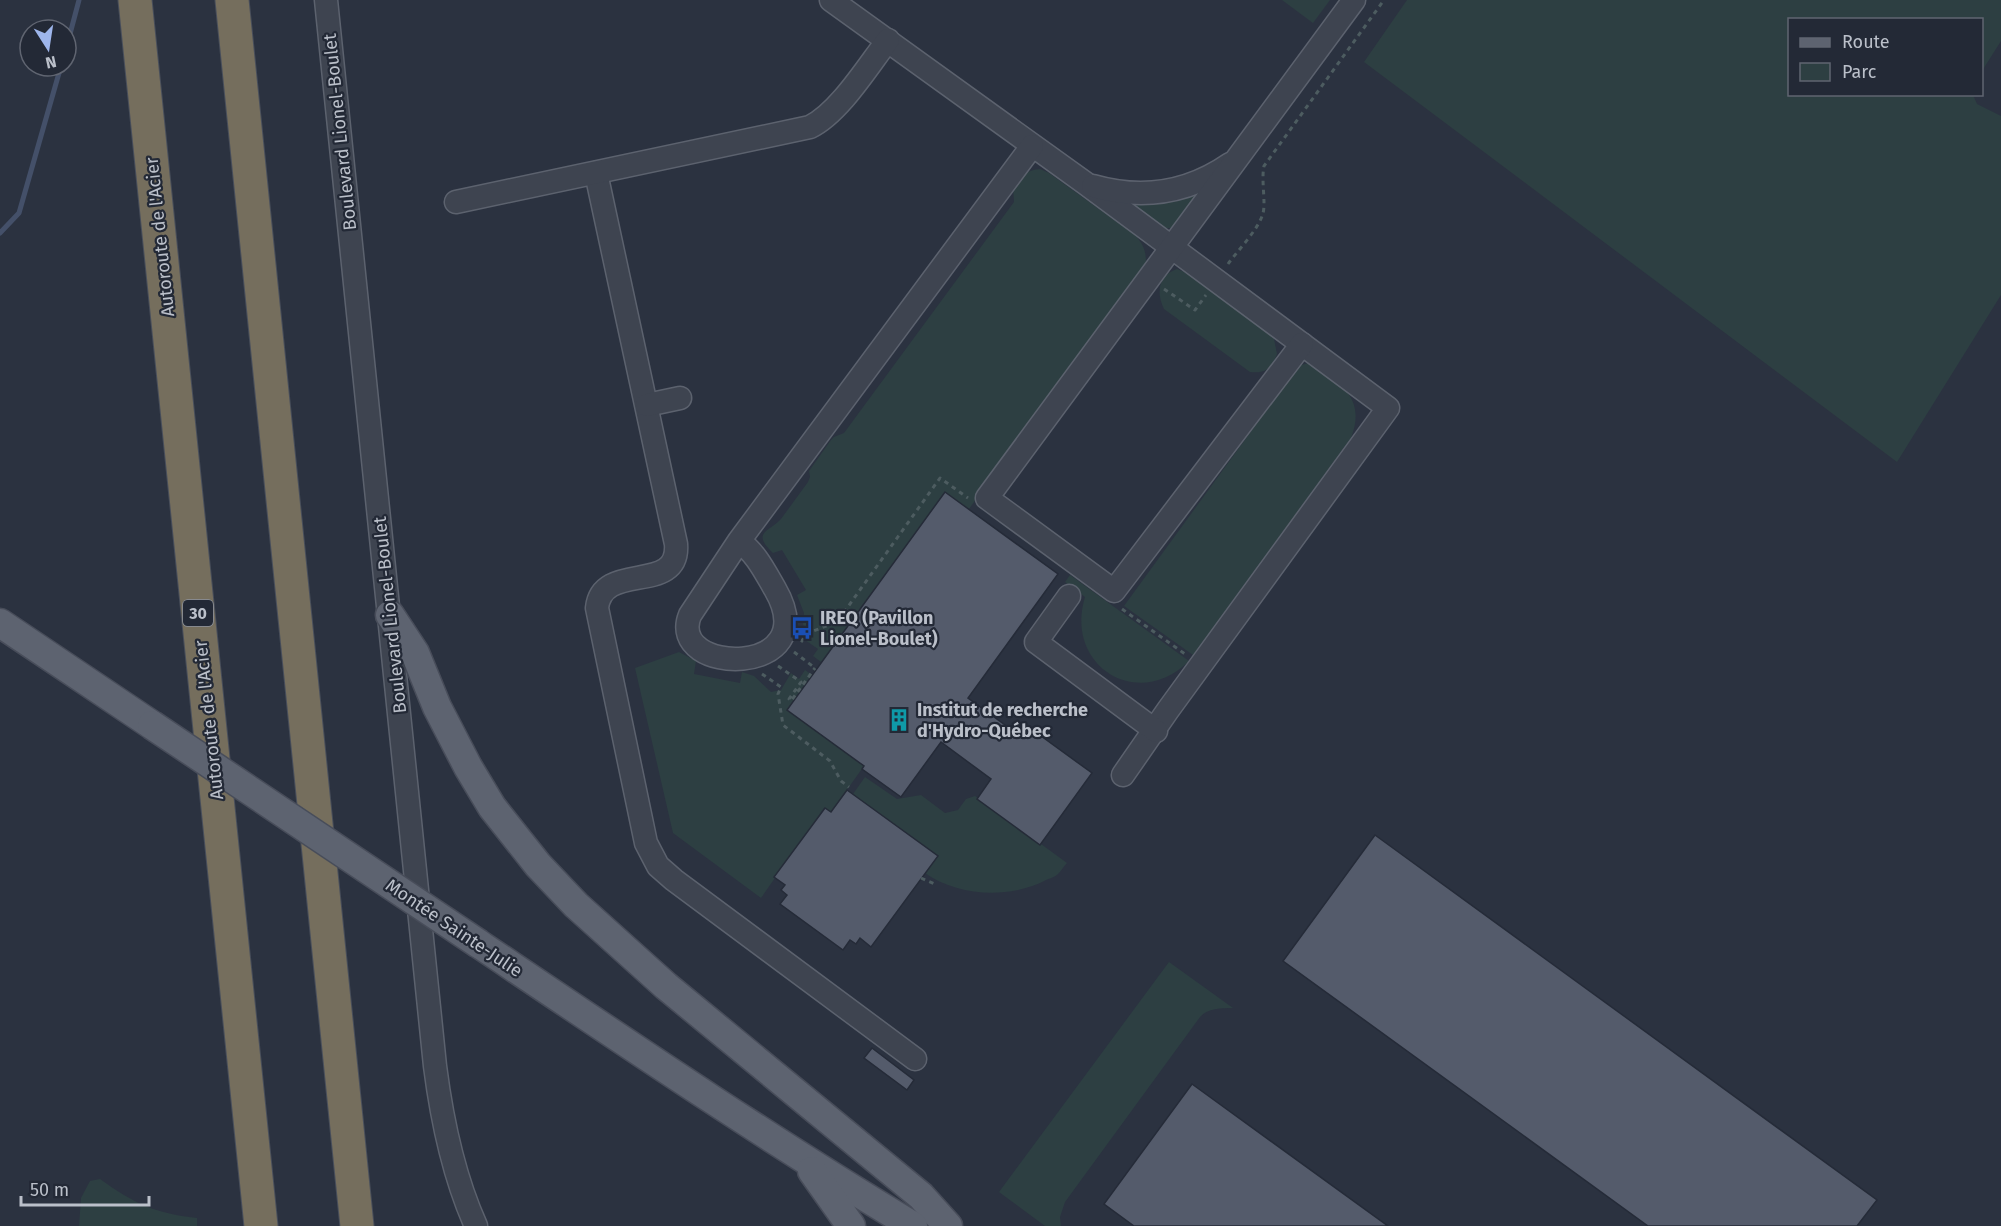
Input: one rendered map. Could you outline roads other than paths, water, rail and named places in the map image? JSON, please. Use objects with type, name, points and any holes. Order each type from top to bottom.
[{"type":"highway","name":"Autoroute de l'Acier","points":[[135,0],[261,1226]]},
{"type":"highway","points":[[232,0],[357,1226]]},
{"type":"main road","points":[[390,615],[415,653],[437,707],[468,767],[492,807],[538,865],[576,905],[626,951],[921,1196],[948,1226]]},
{"type":"main road","name":"Montée Sainte-Julie","points":[[0,623],[804,1160],[913,1226]]},
{"type":"main road","points":[[804,1160],[851,1226]]},
{"type":"street","name":"Boulevard Lionel-Boulet","points":[[326,0],[439,1093],[456,1172],[476,1226]]},
{"type":"street","points":[[831,0],[1085,183],[1388,408],[1168,710],[1156,731],[1124,775]]},
{"type":"street","points":[[1302,344],[1114,591],[987,498],[1354,0]]},
{"type":"street","points":[[456,202],[810,127],[819,123],[834,110],[888,40]]},
{"type":"street","points":[[739,541],[753,553],[780,598],[785,620],[784,630],[770,651],[742,659],[708,654],[697,648],[687,632],[690,615],[739,541],[1032,146]]},
{"type":"street","points":[[1085,183],[1124,193],[1158,193],[1176,190],[1208,178],[1238,158]]},
{"type":"street","points":[[596,173],[676,544],[676,554],[669,567],[662,572],[609,586],[602,594],[597,608],[649,852],[658,866],[674,880],[915,1059]]},
{"type":"street","points":[[647,405],[680,398]]},
{"type":"street","points":[[1069,596],[1036,642],[1156,731]]},
{"type":"waterway","points":[[74,18],[79,0]]},
{"type":"waterway","points":[[0,233],[19,213],[58,78]]},
{"type":"place","name":"IREQ (Pavillon Lionel-Boulet)","points":[[802,628]]},
{"type":"place","name":"Institut de recherche d'Hydro-Québec","points":[[899,720]]}]
